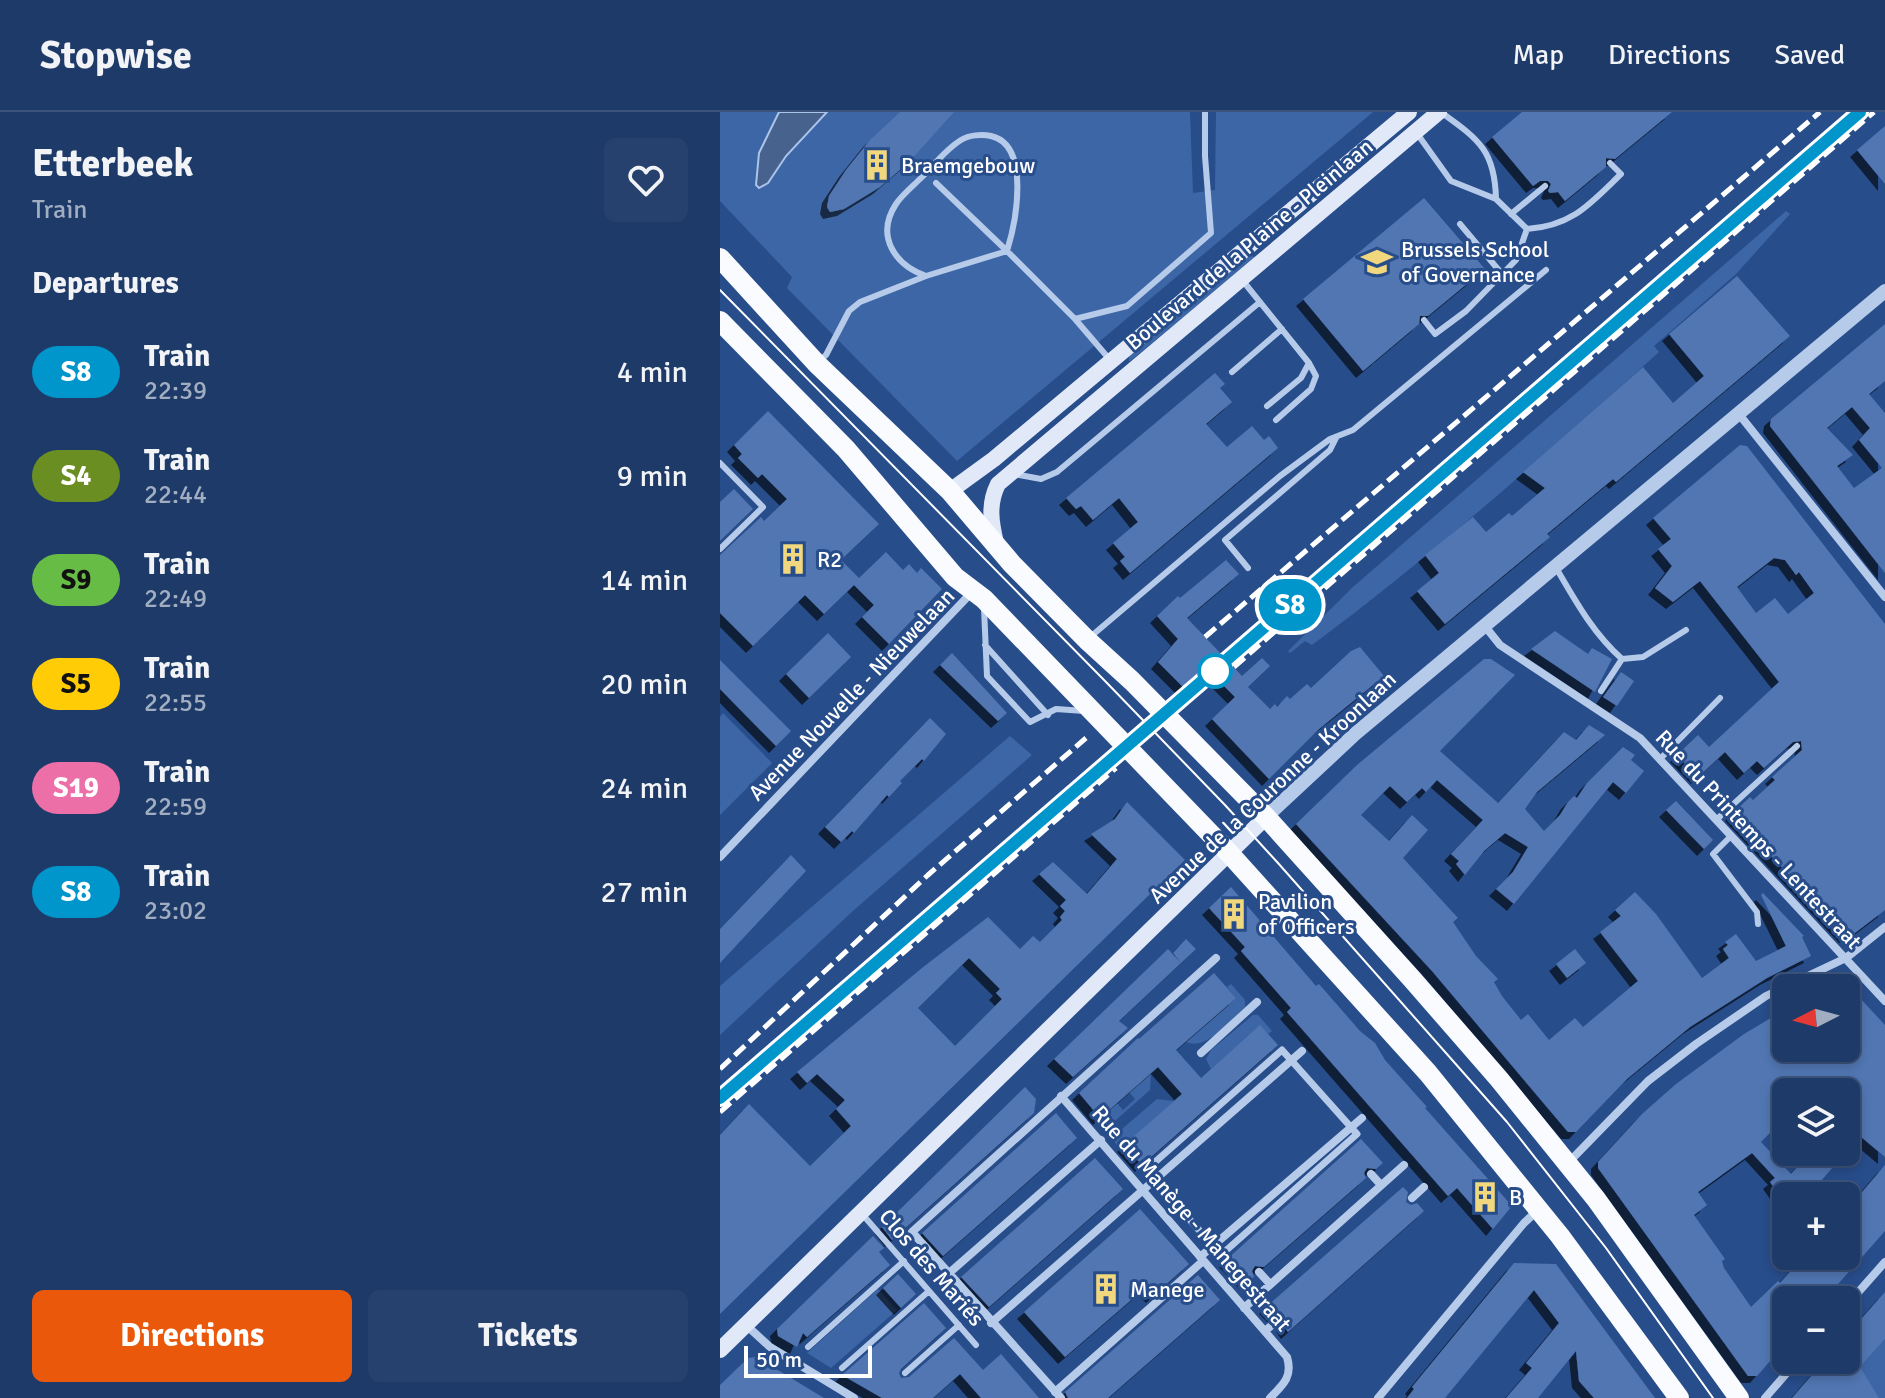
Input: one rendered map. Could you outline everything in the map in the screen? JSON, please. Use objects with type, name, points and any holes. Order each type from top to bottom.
[{"type":"main road","name":"Boulevard de la Plaine - Pleinlaan","points":[[950,491],[1112,362],[1409,112]]},
{"type":"main road","name":"Boulevard de la Plaine - Pleinlaan","points":[[997,546],[990,521],[991,504],[998,484],[1440,112]]},
{"type":"main road","points":[[720,258],[817,364],[950,491],[997,546],[1087,640],[1132,681],[1266,817],[1422,990],[1568,1164],[1667,1295],[1739,1398]]},
{"type":"main road","points":[[720,321],[846,449],[955,577],[979,594],[1229,853],[1428,1073],[1539,1209],[1679,1398]]},
{"type":"main road","name":"Avenue de la Couronne - Kroonlaan","points":[[720,1350],[1266,817]]},
{"type":"street","name":"Avenue de la Couronne - Kroonlaan","points":[[1266,817],[1355,734],[1885,291]]},
{"type":"street","name":"Boulevard de la Plaine - Pleinlaan","points":[[1112,362],[1123,379]]},
{"type":"street","points":[[1738,413],[1885,597]]},
{"type":"street","points":[[994,459],[1010,474]]},
{"type":"street","name":"Avenue Nouvelle - Nieuwelaan","points":[[720,857],[979,594]]},
{"type":"street","name":"Rue du Printemps - Lentestraat","points":[[1484,625],[1500,645],[1640,738],[1885,1001]]},
{"type":"street","points":[[1568,1164],[1648,1081],[1696,1044],[1766,996],[1846,958],[1885,927]]},
{"type":"street","points":[[1216,958],[912,1232],[991,1323],[1058,1395],[1213,1246],[1362,1118]]},
{"type":"street","points":[[1201,1053],[1257,1002]]},
{"type":"street","points":[[1213,1246],[1146,1170],[1282,1050],[1351,1128]]},
{"type":"street","points":[[991,1323],[1302,1051]]},
{"type":"street","name":"Rue du Manège - Manegestraat","points":[[1061,1096],[1287,1357],[1290,1367],[1287,1381],[1270,1398]]},
{"type":"street","points":[[948,1274],[1101,1140]]},
{"type":"street","points":[[1244,1308],[1404,1165]]},
{"type":"street","points":[[1371,1174],[1381,1185]]},
{"type":"street","points":[[1412,1198],[1424,1187]]},
{"type":"street","points":[[1378,1398],[1539,1209]]},
{"type":"street","points":[[1860,1291],[1884,1265]]},
{"type":"street","points":[[1259,1272],[1270,1284]]},
{"type":"street","points":[[1265,1331],[1278,1320]]},
{"type":"street","points":[[745,1324],[770,1347],[854,1398]]},
{"type":"street","points":[[1765,1398],[1786,1374]]},
{"type":"lane","points":[[1075,319],[1127,306],[1211,233],[1205,112]]},
{"type":"lane","points":[[1440,112],[1490,157],[1495,174],[1496,199]]},
{"type":"lane","points":[[1416,132],[1451,181],[1496,199],[1527,229],[1548,228],[1580,213],[1621,174],[1610,163]]},
{"type":"lane","points":[[926,276],[910,270],[897,258],[890,246],[890,219],[896,205],[945,153],[964,138],[982,135],[995,137],[1008,145],[1016,158],[1015,223],[1007,251]]},
{"type":"lane","points":[[936,183],[1075,319],[1112,362]]},
{"type":"lane","points":[[1511,214],[1545,186]]},
{"type":"lane","points":[[1460,224],[1502,274]]},
{"type":"lane","points":[[1424,320],[1435,334],[1466,311],[1516,260],[1527,229]]},
{"type":"lane","points":[[817,364],[826,355],[849,311],[860,302],[926,276],[1007,251]]},
{"type":"lane","points":[[1087,640],[1280,476],[1337,436],[1353,430],[1546,270]]},
{"type":"lane","points":[[1241,279],[1309,363],[1316,376],[1311,389],[1276,420]]},
{"type":"lane","points":[[1010,474],[1041,479],[1057,472],[1260,302]]},
{"type":"lane","points":[[1232,372],[1282,329]]},
{"type":"lane","points":[[1267,406],[1301,378],[1309,363]]},
{"type":"lane","points":[[1248,568],[1225,540],[1330,450],[1337,436]]},
{"type":"lane","points":[[720,463],[763,507],[720,549]]},
{"type":"lane","points":[[1555,566],[1588,622],[1601,640],[1622,659],[1643,657],[1686,630]]},
{"type":"lane","points":[[979,594],[987,676],[1030,722],[1056,709],[1092,712]]},
{"type":"lane","points":[[985,645],[1048,715]]},
{"type":"lane","points":[[1601,691],[1622,659]]},
{"type":"lane","points":[[1660,759],[1720,698]]},
{"type":"lane","points":[[1716,820],[1797,746]]},
{"type":"lane","points":[[1731,836],[1713,854],[1757,912],[1758,924]]},
{"type":"lane","name":"Clos des Mariés","points":[[861,1213],[976,1345]]},
{"type":"lane","points":[[808,1347],[904,1261]]},
{"type":"lane","points":[[842,1368],[929,1291]]},
{"type":"lane","points":[[905,1373],[959,1325]]},
{"type":"shaded area","points":[[720,112],[779,112],[759,153],[768,183],[786,155],[827,112],[1190,112],[1193,193],[1215,190],[1216,112],[1373,112],[957,461],[787,288],[792,277],[720,201]]},
{"type":"shaded area","points":[[779,112],[827,112],[786,156],[768,183],[759,188],[756,185],[759,153]]},
{"type":"shaded area","points":[[1786,211],[1790,214],[1736,274],[1654,346],[1659,352],[1532,465],[1357,611],[1312,645],[1305,641],[1290,653],[1288,651],[1353,587]]},
{"type":"shaded area","points":[[1250,254],[1255,258],[1129,362],[1129,356]]},
{"type":"shaded area","points":[[723,713],[772,763],[720,815],[720,717]]},
{"type":"shaded area","points":[[1010,736],[1032,755],[854,910],[720,1035],[720,986]]},
{"type":"shaded area","points":[[1231,984],[1245,1000],[1245,1007],[1210,1039],[1194,1044],[1186,1042],[1236,998],[1227,987]]},
{"type":"shaded area","points":[[1253,1015],[1258,1015],[1272,1031],[1268,1034],[1260,1026],[1211,1069],[1206,1059],[1211,1050]]},
{"type":"shaded area","points":[[1151,1073],[1150,1090],[1107,1128],[1101,1128],[1089,1114],[1093,1110],[1100,1117],[1117,1103],[1123,1110],[1135,1099],[1129,1092]]},
{"type":"shaded area","points":[[1157,1099],[1174,1101],[1125,1146],[1131,1153],[1127,1157],[1115,1143],[1115,1135]]},
{"type":"shaded area","points":[[878,1289],[897,1310],[831,1368],[807,1353]]},
{"type":"shaded area","points":[[1885,1339],[1885,1398],[1845,1384],[1854,1374],[1860,1374],[1860,1367]]},
{"type":"building","name":"Braemgebouw","points":[[900,112],[954,112],[910,161],[880,187],[844,209],[830,212],[827,207],[829,196],[846,170],[870,140]]},
{"type":"building","points":[[1522,112],[1672,112],[1615,159],[1606,158],[1606,167],[1565,201],[1558,192],[1548,191],[1551,184],[1548,181],[1540,181],[1533,186],[1492,137]]},
{"type":"building","points":[[1885,126],[1885,184],[1857,150]]},
{"type":"building","points":[[1424,198],[1485,269],[1428,316],[1420,316],[1419,324],[1363,371],[1303,299]]},
{"type":"building","points":[[1737,276],[1790,336],[1616,482],[1613,479],[1547,534],[1550,537],[1445,624],[1417,591],[1439,573],[1425,555],[1473,517],[1486,532],[1509,513],[1512,516],[1545,488],[1523,472],[1643,367],[1673,403],[1704,376],[1669,334]]},
{"type":"building","points":[[1885,324],[1885,381],[1869,394],[1885,413],[1885,573],[1770,426],[1771,419]],"holes":[[[1852,407],[1870,428],[1859,440],[1882,468],[1854,488],[1837,466],[1853,455],[1827,428]]]},
{"type":"building","points":[[1215,373],[1225,384],[1220,388],[1232,402],[1206,424],[1227,447],[1252,426],[1264,440],[1269,436],[1278,448],[1130,573],[1120,561],[1125,557],[1113,543],[1138,522],[1119,498],[1093,520],[1081,506],[1076,509],[1066,498]]},
{"type":"building","points":[[768,411],[879,524],[841,560],[859,578],[886,552],[903,570],[909,564],[917,573],[921,568],[942,589],[889,644],[862,617],[874,605],[854,585],[824,614],[805,595],[753,646],[720,613],[720,555],[761,517],[764,521],[787,499],[762,474],[758,478],[738,458],[742,454],[734,445]]},
{"type":"building","points":[[1740,445],[1747,446],[1885,624],[1885,910],[1851,936],[1846,936],[1732,814],[1775,780],[1772,777],[1802,750],[1801,741],[1793,742],[1764,768],[1757,761],[1744,773],[1725,752],[1698,777],[1677,755],[1698,735],[1709,747],[1779,682],[1700,581],[1673,602],[1655,588],[1672,566],[1658,549],[1671,539],[1653,518]],"holes":[[[1774,558],[1785,560],[1796,575],[1799,572],[1814,593],[1788,614],[1775,598],[1756,613],[1737,587]]]},
{"type":"building","points":[[734,489],[753,509],[720,541],[720,502]]},
{"type":"building","points":[[1226,560],[1239,574],[1187,618],[1242,676],[1262,658],[1270,666],[1248,687],[1270,709],[1275,704],[1277,707],[1287,696],[1290,699],[1307,684],[1311,688],[1351,651],[1360,647],[1384,676],[1319,729],[1269,779],[1212,719],[1235,697],[1212,674],[1191,695],[1158,662],[1178,639],[1157,616]]},
{"type":"building","points":[[1555,631],[1588,654],[1592,648],[1612,659],[1595,692],[1531,649]]},
{"type":"building","points":[[828,633],[851,657],[809,698],[786,674]]},
{"type":"building","points":[[952,653],[1007,713],[998,721],[940,665]]},
{"type":"building","points":[[1484,659],[1491,659],[1515,675],[1440,751],[1498,803],[1564,732],[1576,740],[1589,725],[1605,735],[1537,792],[1525,809],[1544,831],[1623,747],[1635,755],[1631,760],[1644,771],[1626,793],[1613,782],[1514,904],[1496,889],[1513,872],[1528,847],[1505,833],[1484,851],[1465,875],[1456,864],[1459,861],[1451,854],[1483,820],[1437,780],[1426,792],[1422,788],[1407,802],[1390,786],[1361,815],[1389,841],[1412,815],[1428,830],[1403,858],[1458,918],[1453,922],[1476,956],[1498,979],[1494,982],[1521,1020],[1528,1014],[1549,1040],[1575,1018],[1583,1027],[1638,981],[1600,932],[1621,916],[1615,910],[1635,892],[1656,914],[1702,978],[1729,958],[1723,949],[1728,945],[1725,942],[1736,934],[1756,961],[1786,946],[1761,895],[1763,893],[1804,936],[1811,956],[1772,974],[1690,1027],[1627,1079],[1576,1132],[1568,1132],[1432,971],[1296,824],[1357,765]]},
{"type":"building","points":[[720,660],[791,731],[776,746],[720,689]]},
{"type":"building","points":[[1621,672],[1634,681],[1617,706],[1603,697]]},
{"type":"building","points":[[930,718],[946,734],[854,833],[852,831],[841,842],[825,827]]},
{"type":"building","points":[[1676,801],[1713,840],[1704,849],[1666,810]]},
{"type":"building","points":[[1127,802],[1185,860],[720,1314],[720,1135],[749,1104],[810,1166],[851,1126],[836,1109],[845,1100],[817,1074],[807,1083],[797,1072],[988,917],[1020,949],[1033,936],[1040,942],[1062,920],[1060,917],[1065,911],[1060,906],[1066,900],[1039,874],[1053,862],[1087,894],[1117,859],[1091,834],[1115,819]],"holes":[[[969,958],[1000,989],[996,993],[1002,999],[955,1046],[918,1008]]]},
{"type":"building","points":[[791,855],[806,871],[720,963],[720,929]]},
{"type":"building","points":[[1231,887],[1316,986],[1319,984],[1360,1031],[1375,1043],[1385,1060],[1425,1108],[1512,1206],[1493,1229],[1457,1188],[1448,1196],[1287,1012],[1291,1008],[1241,951],[1245,947],[1209,908]]},
{"type":"building","points":[[1186,939],[1196,949],[1119,1021],[1128,1028],[1073,1077],[1054,1059],[1168,949],[1181,963],[1173,953]]},
{"type":"building","points":[[1575,949],[1586,963],[1567,978],[1556,964]]},
{"type":"building","points":[[1214,973],[1236,998],[1176,1050],[1201,1078],[1260,1025],[1278,1045],[1142,1165],[1124,1145],[1182,1094],[1158,1067],[1100,1118],[1079,1093]]},
{"type":"building","points":[[1860,998],[1885,1025],[1885,1157],[1860,1136],[1860,1078],[1772,1078],[1772,1131],[1761,1142],[1772,1154],[1772,1166],[1784,1166],[1791,1174],[1798,1166],[1834,1166],[1820,1182],[1772,1182],[1772,1185],[1770,1182],[1775,1178],[1752,1153],[1698,1192],[1707,1205],[1694,1215],[1725,1259],[1722,1261],[1724,1268],[1751,1307],[1772,1287],[1772,1359],[1757,1376],[1748,1376],[1598,1168],[1598,1162],[1642,1114],[1676,1084],[1772,1017],[1772,1062],[1860,1062]]},
{"type":"building","points":[[1025,1087],[1036,1099],[1034,1113],[892,1240],[882,1227]]},
{"type":"building","points":[[1056,1113],[1077,1138],[943,1256],[922,1233]]},
{"type":"building","points":[[1361,1139],[1383,1163],[1376,1169],[1367,1168],[1364,1173],[1366,1178],[1264,1267],[1255,1266],[1252,1271],[1254,1277],[1247,1283],[1226,1260]]},
{"type":"building","points":[[1095,1158],[1123,1189],[989,1307],[961,1277]]},
{"type":"building","points":[[1885,1165],[1885,1231],[1860,1259],[1860,1194]]},
{"type":"building","points":[[1403,1187],[1408,1192],[1406,1202],[1411,1205],[1417,1203],[1424,1211],[1288,1332],[1283,1325],[1283,1315],[1274,1315],[1266,1307]]},
{"type":"building","name":"Manege","points":[[1140,1209],[1189,1264],[1153,1296],[1145,1288],[1065,1357],[1024,1312]]},
{"type":"building","points":[[873,1236],[884,1248],[879,1252],[890,1265],[807,1337],[803,1333],[797,1347],[778,1336],[777,1329]]},
{"type":"building","points":[[1514,1263],[1556,1264],[1655,1398],[1594,1398],[1579,1381],[1576,1351],[1538,1398],[1506,1398],[1532,1368],[1526,1363],[1559,1323],[1534,1290],[1445,1398],[1407,1398],[1414,1389],[1412,1387]]},
{"type":"building","points":[[1792,1270],[1851,1270],[1836,1286],[1773,1286]]},
{"type":"building","points":[[898,1274],[916,1294],[901,1308],[883,1288]]},
{"type":"building","points":[[1198,1275],[1220,1300],[1108,1398],[1068,1398],[1065,1392]]},
{"type":"building","points":[[1885,1292],[1885,1339],[1860,1367],[1860,1320]]},
{"type":"building","points":[[924,1303],[946,1328],[901,1369],[901,1378],[909,1377],[954,1338],[983,1370],[1001,1354],[1039,1398],[981,1398],[960,1374],[933,1398],[882,1398],[842,1375]]},
{"type":"building","points":[[756,1357],[824,1398],[720,1398],[720,1385],[748,1358]]},
{"type":"building","points":[[1860,1367],[1879,1398],[1792,1398],[1813,1374],[1860,1374]]},
{"type":"tram line","points":[[720,290],[1107,683],[1278,863],[1507,1122],[1606,1248],[1713,1398]]},
{"type":"railway","points":[[1205,637],[1820,112]]},
{"type":"railway","points":[[1234,667],[1874,112]]},
{"type":"railway","points":[[720,1069],[928,875],[1086,738]]},
{"type":"railway","points":[[720,1112],[1116,768]]},
{"type":"train","name":"S8","points":[[720,1098],[1860,112]]},
{"type":"place","name":"Braemgebouw","points":[[877,165]]},
{"type":"place","name":"Brussels School of Governance","points":[[1377,262]]},
{"type":"place","name":"R2","points":[[793,559]]},
{"type":"place","name":"Pavilion of Officers","points":[[1234,914]]},
{"type":"place","name":"B","points":[[1485,1197]]},
{"type":"place","name":"Manege","points":[[1106,1289]]}]
